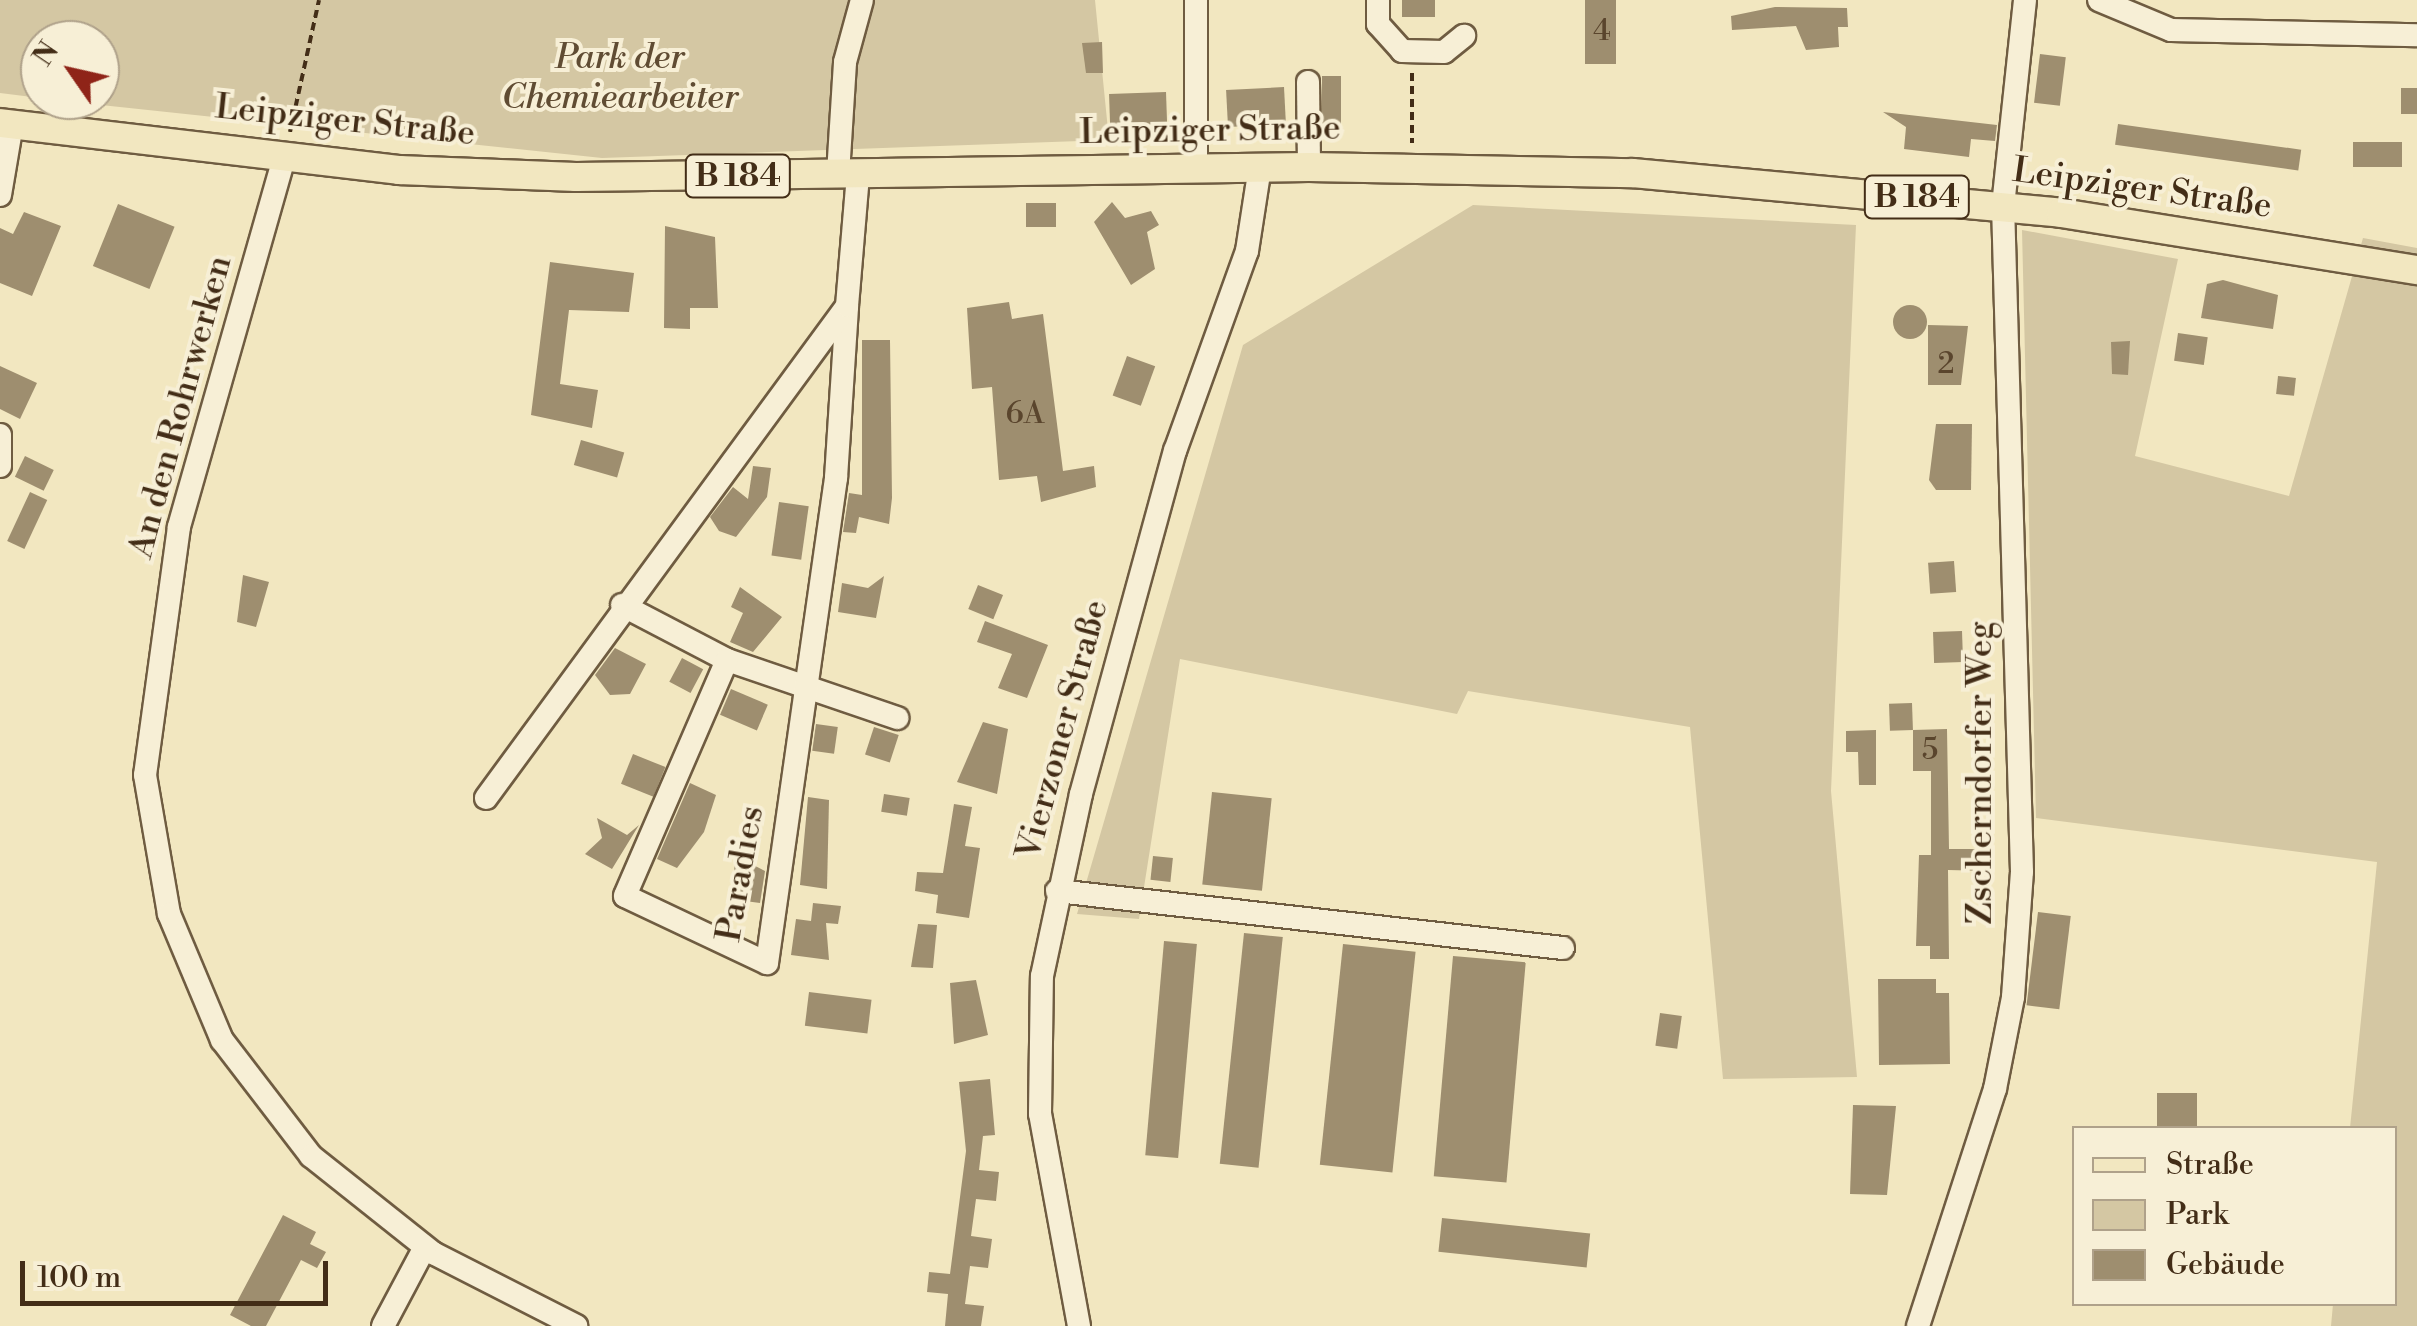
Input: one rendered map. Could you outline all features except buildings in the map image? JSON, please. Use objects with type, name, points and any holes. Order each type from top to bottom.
[{"type":"main road","name":"Leipziger Straße","points":[[6,124],[286,147],[576,177],[1412,166],[1632,173],[2003,206],[2417,270]]},
{"type":"street","name":"Paradies","points":[[726,660],[624,896],[768,963],[836,478],[847,306],[845,62],[862,0]]},
{"type":"street","points":[[1196,0],[1196,168]]},
{"type":"street","points":[[1378,0],[1378,24],[1391,45],[1412,53],[1444,52],[1464,36]]},
{"type":"street","name":"Zscherndorfer Weg","points":[[1918,1326],[1996,1090],[2013,997],[2022,872],[2003,206],[2024,0]]},
{"type":"street","points":[[2099,0],[2171,30],[2417,35]]},
{"type":"street","points":[[1308,82],[1309,167]]},
{"type":"street","points":[[0,195],[6,124]]},
{"type":"street","name":"An den Rohrwerken","points":[[286,147],[179,527],[145,774],[169,914],[222,1040],[311,1156],[425,1246],[564,1323]]},
{"type":"street","name":"Vierzoner Straße","points":[[1079,1326],[1040,1114],[1038,1025],[1057,891],[1174,451],[1247,251],[1260,167]]},
{"type":"street","points":[[486,798],[622,605],[847,306]]},
{"type":"street","points":[[0,435],[0,466]]},
{"type":"street","points":[[622,605],[726,660],[803,692],[897,718]]},
{"type":"street","points":[[1057,891],[1563,948]]},
{"type":"street","points":[[383,1326],[425,1246]]},
{"type":"path","points":[[286,147],[318,0]]},
{"type":"path","points":[[1412,53],[1412,166]]},
{"type":"green space","name":"Park der Chemiearbeiter","points":[[0,0],[1095,0],[1109,140],[602,158],[120,107],[120,20],[20,20],[20,96],[0,93]]},
{"type":"green space","points":[[1473,205],[1856,225],[1831,791],[1857,1077],[1723,1079],[1690,727],[1468,691],[1457,714],[1180,659],[1139,919],[1077,914],[1243,345]]},
{"type":"green space","points":[[2022,230],[2178,259],[2135,456],[2289,496],[2363,238],[2417,248],[2417,1326],[2331,1326],[2333,1306],[2397,1306],[2397,1126],[2350,1126],[2377,862],[2036,818]]}]
